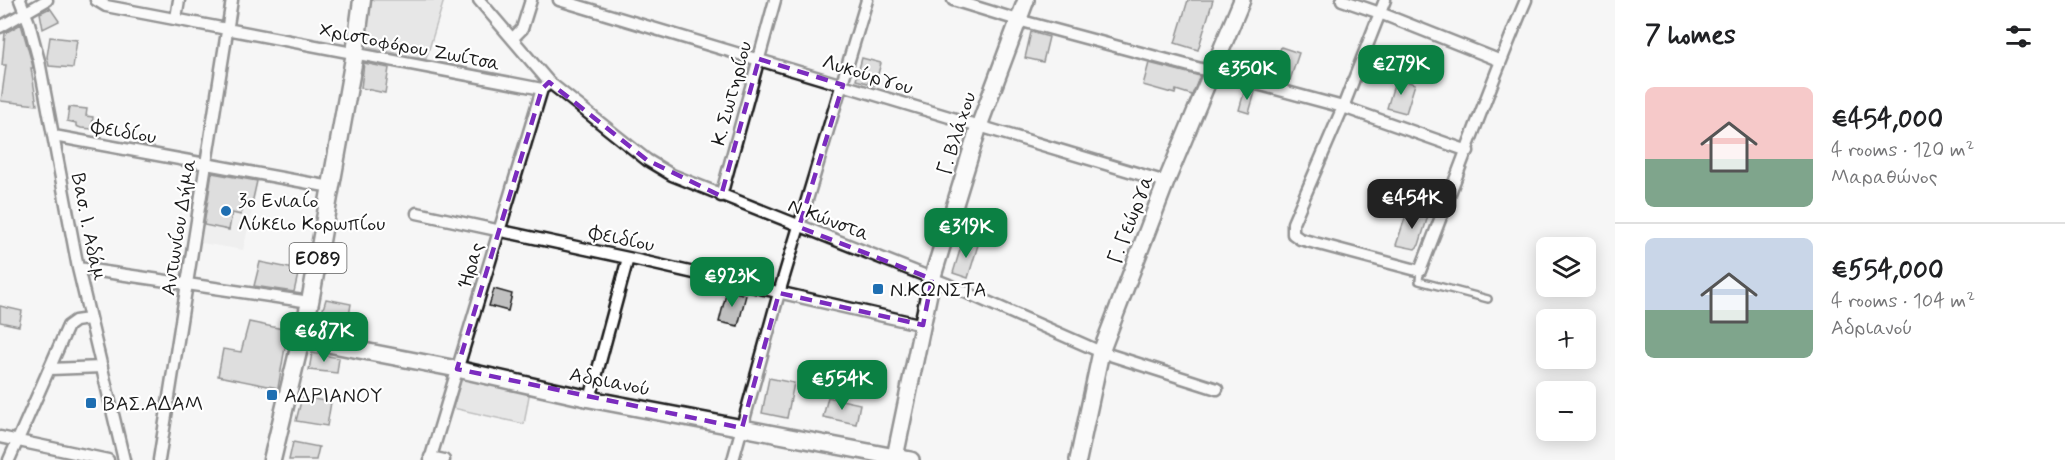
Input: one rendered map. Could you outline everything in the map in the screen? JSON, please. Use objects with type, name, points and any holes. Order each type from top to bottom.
[{"type":"main road","name":"ΕΟ89","points":[[272,460],[310,302],[355,53],[362,0]]},
{"type":"street","points":[[0,27],[23,4],[47,0]]},
{"type":"street","name":"Χριστοφόρου Ζωίτσα","points":[[96,0],[106,6],[545,86]]},
{"type":"street","points":[[176,18],[179,0]]},
{"type":"street","name":"Αντωνίου Δήμα","points":[[159,460],[232,0]]},
{"type":"street","name":"Ν Κώνστα","points":[[479,0],[513,38],[545,86],[672,176],[932,279],[1101,352],[1217,389]]},
{"type":"street","points":[[513,38],[522,29],[531,0]]},
{"type":"street","name":"Λυκούργου","points":[[559,0],[1166,183]]},
{"type":"street","name":"Κ. Σωτηρίου","points":[[721,196],[775,0]]},
{"type":"street","points":[[733,460],[779,293],[867,0]]},
{"type":"street","points":[[953,0],[1211,73],[1343,107],[1468,150]]},
{"type":"street","name":"Γ. Βλάχου","points":[[895,458],[932,279],[979,126],[1026,0]]},
{"type":"street","name":"Γ. Γεώργα","points":[[1078,460],[1101,352],[1166,183],[1242,0]]},
{"type":"street","points":[[1342,0],[1501,61]]},
{"type":"street","points":[[1385,0],[1343,107],[1293,223],[1293,234],[1300,239],[1420,271],[1526,0]]},
{"type":"street","name":"Βασ. Ι. Αδάμ","points":[[23,4],[44,86],[89,319],[124,460]]},
{"type":"street","name":"Ήρας","points":[[430,458],[545,86]]},
{"type":"street","name":"Φειδίου","points":[[54,136],[331,187]]},
{"type":"street","name":"Φειδίου","points":[[417,213],[628,258],[923,326]]},
{"type":"street","points":[[590,399],[628,258]]},
{"type":"street","points":[[78,268],[310,302]]},
{"type":"street","points":[[9,460],[68,326],[75,321],[89,319]]},
{"type":"street","name":"Αδριανού","points":[[302,339],[457,369],[590,399],[911,460]]},
{"type":"street","points":[[50,369],[102,367]]},
{"type":"street","points":[[0,437],[108,460]]},
{"type":"street","points":[[430,458],[444,460]]},
{"type":"lane","points":[[1420,271],[1419,281],[1488,298]]},
{"type":"highlighted area","points":[[759,59],[843,85],[799,227],[932,279],[923,325],[779,293],[742,428],[457,369],[542,89],[549,82],[647,160],[721,196]]},
{"type":"shaded area","points":[[367,0],[444,0],[426,59],[360,46]]},
{"type":"shaded area","name":"3ο Ενιαίο Λύκειο Κορωπίου","points":[[207,168],[259,180],[243,250],[196,242]]},
{"type":"shaded area","points":[[462,377],[530,390],[524,424],[453,408]]},
{"type":"building","points":[[1188,0],[1213,0],[1198,50],[1175,43]]},
{"type":"building","points":[[50,8],[59,21],[43,29],[40,13]]},
{"type":"building","points":[[21,24],[33,68],[31,68],[37,105],[1,101],[6,65],[2,65],[5,33]]},
{"type":"building","points":[[1031,32],[1049,37],[1043,62],[1025,58]]},
{"type":"building","points":[[50,37],[77,40],[73,68],[49,66],[47,57]]},
{"type":"building","points":[[1281,47],[1299,53],[1290,80],[1272,75]]},
{"type":"building","points":[[862,58],[881,63],[875,85],[856,80]]},
{"type":"building","points":[[364,63],[389,68],[385,93],[361,88]]},
{"type":"building","points":[[1149,63],[1200,76],[1192,95],[1176,90],[1175,94],[1143,85]]},
{"type":"building","points":[[1396,78],[1415,84],[1406,113],[1387,108]]},
{"type":"building","points":[[1245,89],[1255,92],[1249,113],[1239,110]]},
{"type":"building","points":[[69,107],[87,109],[86,116],[93,117],[92,129],[81,128],[76,126],[76,123],[67,121]]},
{"type":"building","points":[[212,173],[257,181],[251,208],[243,207],[241,215],[232,213],[229,230],[204,225]]},
{"type":"building","points":[[1408,209],[1428,216],[1419,245],[1415,249],[1396,245]]},
{"type":"building","points":[[963,240],[978,245],[968,278],[953,273]]},
{"type":"building","points":[[260,262],[299,270],[294,292],[254,286]]},
{"type":"building","points":[[494,289],[512,294],[508,311],[489,306]]},
{"type":"building","points":[[727,290],[746,295],[738,326],[719,322]]},
{"type":"building","points":[[326,299],[351,304],[346,334],[317,329]]},
{"type":"building","points":[[0,306],[22,311],[19,326],[0,322]]},
{"type":"building","points":[[249,322],[288,330],[278,388],[218,376],[223,349],[241,352]]},
{"type":"building","points":[[312,353],[339,358],[337,373],[309,370]]},
{"type":"building","points":[[769,378],[794,383],[787,418],[762,413]]},
{"type":"building","points":[[302,397],[331,402],[327,426],[296,421]]},
{"type":"building","points":[[828,397],[860,404],[856,424],[823,417]]},
{"type":"building","points":[[293,442],[319,447],[316,460],[289,460]]},
{"type":"place","name":"3ο Ενιαίο Λύκειο Κορωπίου","points":[[226,211]]},
{"type":"place","name":"Ν.ΚΩΝΣΤΑ","points":[[878,289]]},
{"type":"place","name":"ΑΔΡΙΑΝΟΥ","points":[[272,395]]},
{"type":"place","name":"ΒΑΣ.ΑΔΑΜ","points":[[91,403]]}]
